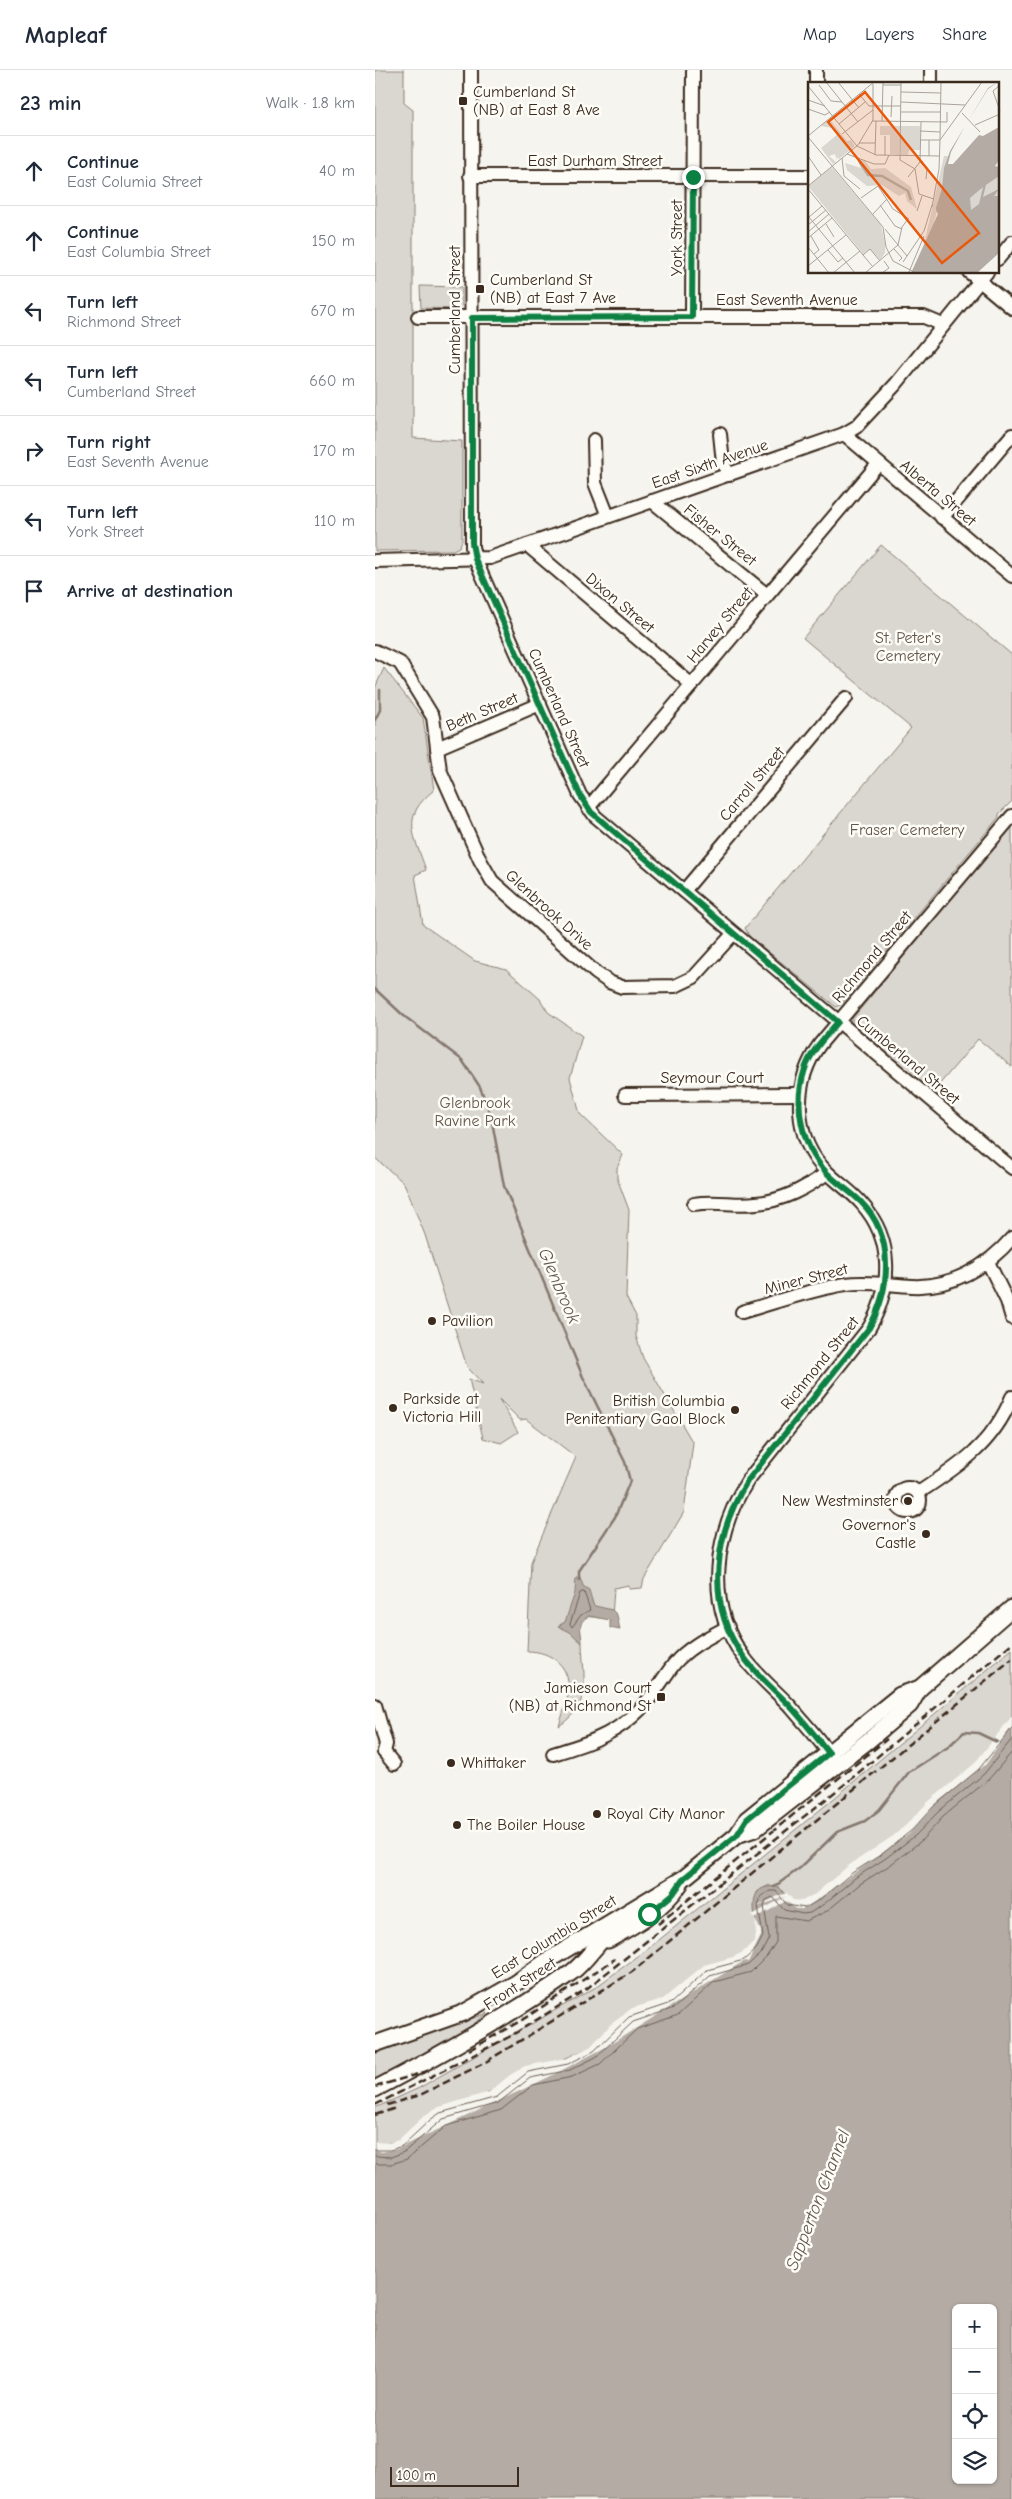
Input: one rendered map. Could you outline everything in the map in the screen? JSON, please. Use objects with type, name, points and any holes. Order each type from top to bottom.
[{"type":"main road","name":"East Columbia Street","points":[[375,2044],[463,2013],[516,1984],[545,1962],[684,1878],[737,1835],[755,1829],[834,1758],[910,1705],[920,1688],[1012,1608]]},
{"type":"main road","points":[[574,1970],[600,1952],[673,1894],[684,1878]]},
{"type":"main road","name":"Front Street","points":[[375,2089],[422,2065],[574,1970],[611,1931],[651,1904],[669,1886]]},
{"type":"main road","points":[[516,1984],[625,1931]]},
{"type":"street","name":"Cumberland Street","points":[[471,70],[472,543],[475,559],[587,808],[733,934],[1012,1168]]},
{"type":"street","name":"York Street","points":[[692,317],[693,70]]},
{"type":"street","name":"East Durham Street","points":[[470,176],[808,176]]},
{"type":"street","points":[[999,258],[1012,242]]},
{"type":"street","points":[[983,277],[1012,308]]},
{"type":"street","name":"East Sixth Avenue","points":[[375,561],[490,558],[729,475],[857,428],[983,277]]},
{"type":"street","name":"East Seventh Avenue","points":[[418,317],[924,317],[943,325]]},
{"type":"street","points":[[720,434],[723,463],[729,475]]},
{"type":"street","name":"Alberta Street","points":[[843,434],[1012,576]]},
{"type":"street","points":[[942,518],[1012,435]]},
{"type":"street","points":[[594,440],[595,483],[608,516]]},
{"type":"street","name":"Harvey Street","points":[[587,808],[878,464]]},
{"type":"street","name":"Fisher Street","points":[[652,501],[767,595]]},
{"type":"street","name":"Dixon Street","points":[[527,545],[692,685]]},
{"type":"street","name":"Glenbrook Drive","points":[[375,651],[395,659],[404,668],[433,717],[440,770],[480,860],[492,882],[609,982],[634,987],[675,986],[684,983],[694,977],[733,934]]},
{"type":"street","name":"Carroll Street","points":[[684,891],[846,698]]},
{"type":"street","name":"Beth Street","points":[[437,748],[540,704]]},
{"type":"street","name":"Richmond Street","points":[[834,1758],[791,1707],[756,1673],[741,1654],[728,1628],[721,1601],[718,1565],[725,1526],[734,1501],[766,1457],[869,1328],[879,1312],[885,1284],[887,1263],[883,1238],[871,1214],[862,1203],[827,1173],[814,1156],[804,1135],[799,1094],[805,1068],[812,1054],[1012,816]]},
{"type":"street","name":"Seymour Court","points":[[625,1095],[799,1094]]},
{"type":"street","points":[[694,1204],[708,1201],[756,1204],[784,1198],[811,1185],[827,1173]]},
{"type":"street","name":"Miner Street","points":[[742,1312],[843,1284],[914,1286],[936,1284],[957,1279],[988,1262],[1012,1238]]},
{"type":"street","points":[[988,1262],[1007,1301],[1012,1318]]},
{"type":"street","points":[[918,1493],[981,1447],[1000,1423],[1012,1397]]},
{"type":"street","points":[[553,1754],[588,1743],[611,1733],[631,1718],[655,1692],[675,1663],[691,1648],[728,1628]]},
{"type":"street","points":[[375,1705],[386,1744],[379,1755],[394,1764]]},
{"type":"green space","points":[[375,70],[404,70],[404,103],[413,110],[413,438],[462,441],[462,541],[459,547],[453,550],[375,551]]},
{"type":"green space","points":[[420,286],[462,287],[462,306],[459,309],[421,308]]},
{"type":"green space","name":"St. Peter's Cemetery","points":[[881,545],[1012,655],[1012,801],[999,814],[999,817],[842,1004],[836,1007],[749,936],[745,928],[911,728],[803,638]]},
{"type":"green space","name":"Glenbrook Ravine Park","points":[[384,668],[423,718],[434,790],[423,800],[413,818],[414,836],[426,870],[415,875],[423,925],[475,961],[506,969],[540,999],[548,1012],[582,1036],[570,1078],[580,1114],[623,1155],[617,1168],[617,1178],[629,1210],[626,1297],[636,1316],[636,1336],[643,1358],[693,1443],[684,1512],[644,1579],[642,1588],[629,1589],[629,1585],[614,1588],[612,1618],[575,1616],[578,1638],[582,1643],[584,1689],[577,1708],[559,1726],[568,1695],[567,1677],[564,1669],[559,1663],[545,1654],[527,1651],[531,1562],[576,1457],[526,1419],[520,1420],[499,1399],[518,1432],[501,1443],[483,1438],[469,1379],[483,1384],[467,1367],[425,1235],[404,1183],[375,1158],[375,688]]},
{"type":"green space","name":"Fraser Cemetery","points":[[1012,826],[1012,1067],[978,1039],[932,1093],[852,1025],[852,1019]]},
{"type":"green space","points":[[1012,1649],[1012,1719],[976,1766],[909,1826],[804,1903],[790,1901],[769,1885],[757,1892],[758,1935],[753,1945],[741,1956],[677,1991],[592,2047],[567,2059],[538,2065],[399,2142],[375,2145],[375,2108],[419,2088],[596,1987],[649,1948],[826,1805]]},
{"type":"green space","points":[[488,2013],[434,2049],[375,2079],[375,2052]]},
{"type":"water","points":[[580,1577],[583,1586],[589,1590],[593,1604],[612,1610],[617,1615],[620,1630],[610,1628],[610,1620],[589,1616],[581,1624],[582,1643],[570,1632],[558,1626],[565,1622],[575,1593],[576,1578]]},
{"type":"water","name":"Sapperton Channel","points":[[1012,1719],[1012,2499],[375,2499],[375,2145],[390,2145],[471,2100],[591,2047],[741,1956],[753,1945],[758,1935],[754,1901],[756,1894],[761,1889],[779,1887],[790,1901],[804,1903],[879,1849],[976,1766]]},
{"type":"pier","points":[[1012,1716],[1012,1727],[986,1764],[939,1801],[909,1834],[804,1909],[796,1909],[786,1901],[754,1919],[752,1915],[785,1897],[756,1907],[778,1896],[787,1893],[793,1900],[802,1901],[815,1894],[848,1866],[893,1836],[928,1802],[974,1764]]},
{"type":"pier","points":[[755,1919],[761,1931],[761,1936],[748,1962],[745,1961],[739,1964],[606,2047],[549,2077],[397,2149],[382,2152],[375,2150],[375,2142],[389,2143],[398,2140],[425,2115],[436,2108],[489,2092],[525,2066],[567,2058],[591,2046],[610,2025],[632,2008],[663,1999],[704,1965],[733,1957],[743,1952],[754,1941],[756,1934]]},
{"type":"waterway","name":"Glenbrook","points":[[375,720],[380,710],[380,690]]},
{"type":"waterway","name":"Glenbrook","points":[[375,989],[404,1016],[462,1060],[480,1087],[491,1116],[504,1186],[583,1377],[625,1462],[630,1481],[615,1517],[579,1571],[579,1580]]},
{"type":"waterway","points":[[774,1887],[800,1868],[837,1832],[865,1821],[879,1810],[909,1772],[948,1747],[964,1732],[978,1733],[997,1742]]},
{"type":"railway","points":[[375,2105],[509,2037],[585,1990],[845,1784],[1012,1643]]},
{"type":"railway","points":[[387,2105],[420,2095],[484,2063],[632,1972],[1012,1659]]},
{"type":"railway","points":[[658,1924],[887,1739]]},
{"type":"railway","points":[[469,2050],[522,2020],[615,1959]]},
{"type":"railway","points":[[375,2087],[431,2070]]},
{"type":"railway","points":[[375,2115],[396,2108]]},
{"type":"place","name":"Cumberland St (NB) at East 8 Ave","points":[[463,101]]},
{"type":"place","name":"Cumberland St (NB) at East 7 Ave","points":[[480,289]]},
{"type":"place","name":"Pavilion","points":[[432,1321]]},
{"type":"place","name":"Parkside at Victoria Hill","points":[[393,1408]]},
{"type":"place","name":"British Columbia Penitentiary Gaol Block","points":[[735,1410]]},
{"type":"place","name":"New Westminster","points":[[908,1501]]},
{"type":"place","name":"Governor's Castle","points":[[926,1534]]},
{"type":"place","name":"Jamieson Court (NB) at Richmond St","points":[[661,1697]]},
{"type":"place","name":"Whittaker","points":[[451,1763]]},
{"type":"place","name":"Royal City Manor","points":[[597,1814]]},
{"type":"place","name":"The Boiler House","points":[[457,1825]]},
{"type":"route","points":[[649,1914],[673,1894],[684,1878],[737,1835],[747,1819],[829,1753],[791,1707],[768,1686],[741,1654],[728,1628],[721,1601],[718,1581],[719,1549],[734,1501],[748,1480],[869,1328],[879,1312],[887,1263],[883,1238],[871,1214],[845,1187],[827,1173],[814,1156],[801,1127],[799,1094],[805,1068],[812,1054],[838,1022],[587,808],[475,559],[472,547],[472,318],[692,317],[693,177]]}]
